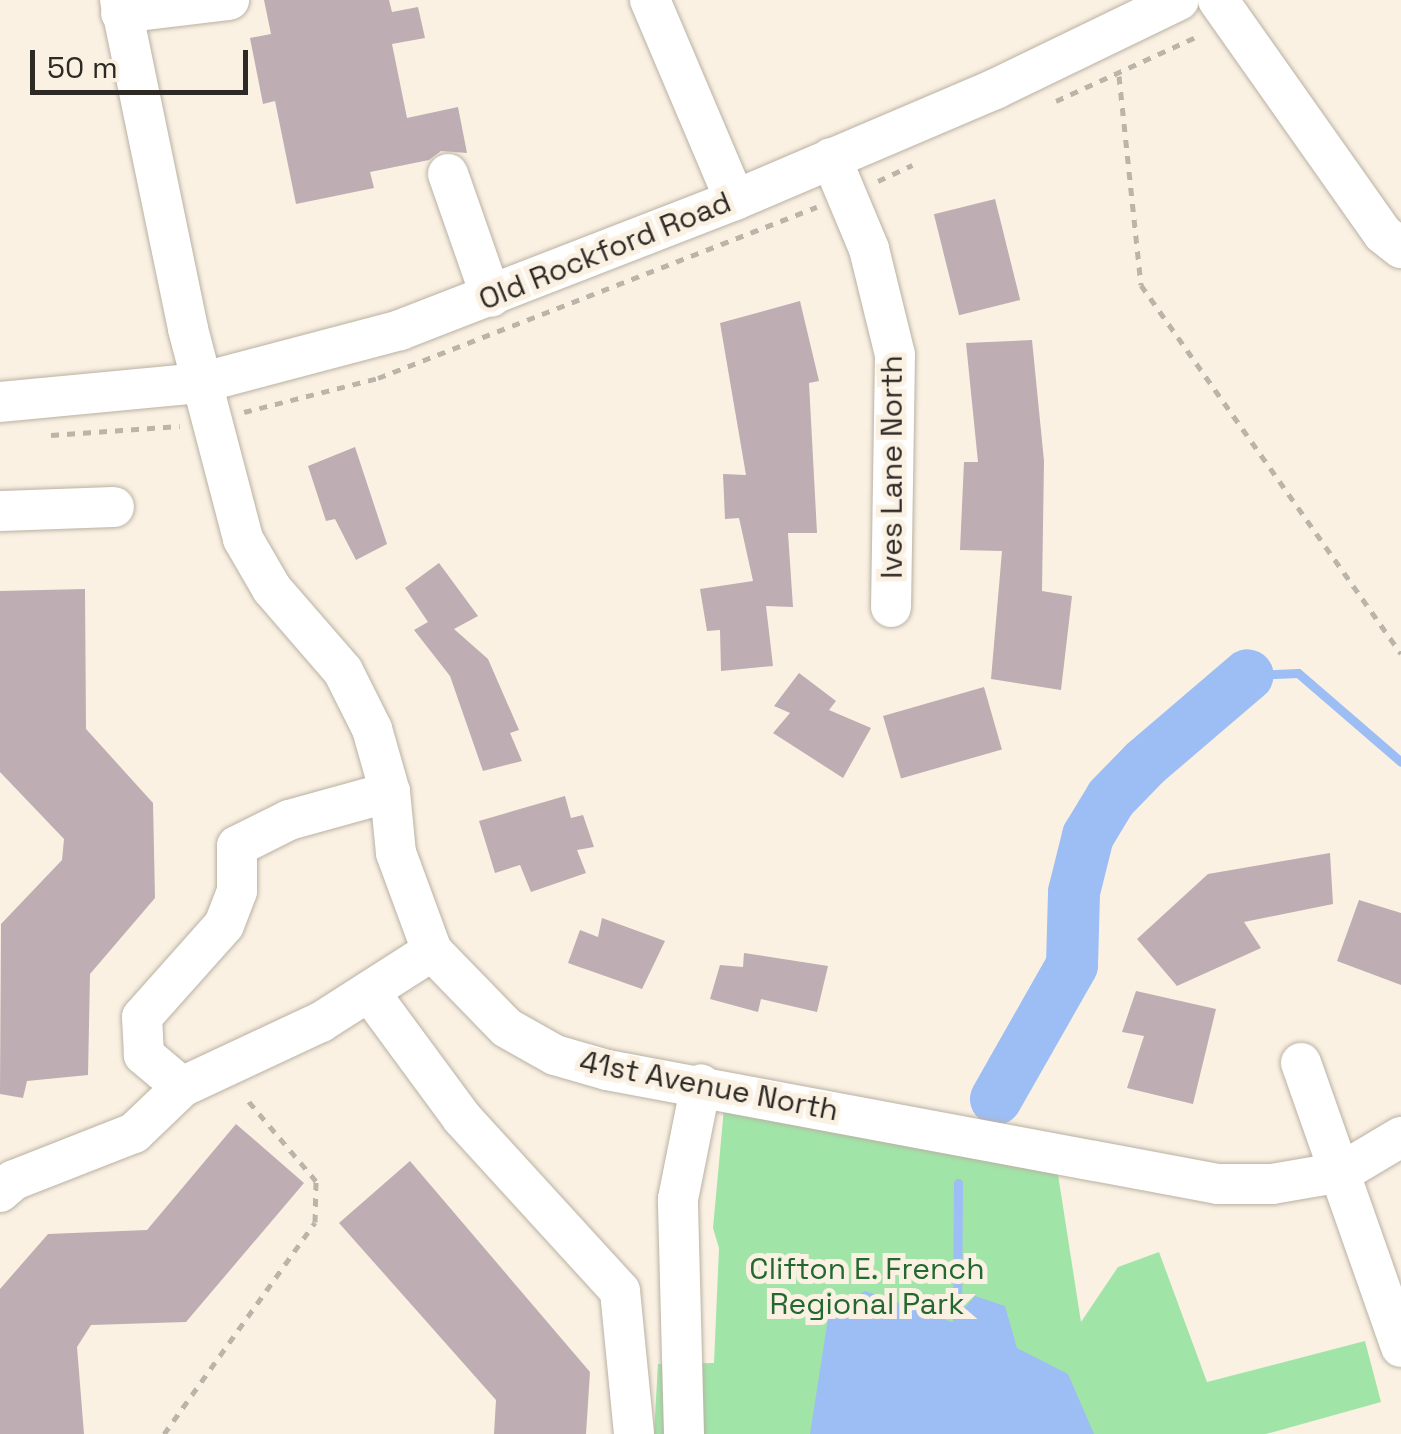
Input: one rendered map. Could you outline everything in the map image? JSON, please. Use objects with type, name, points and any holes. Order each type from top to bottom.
[{"type":"street","points":[[120,6],[229,0]]},
{"type":"street","points":[[650,0],[735,200]]},
{"type":"street","name":"Old Rockford Road","points":[[0,402],[200,383],[384,334],[491,297],[735,200],[1116,33],[1178,0]]},
{"type":"street","points":[[1218,0],[1384,234],[1401,248]]},
{"type":"street","name":"41st Avenue North","points":[[120,6],[200,383],[243,540],[272,590],[343,671],[372,729],[390,792],[400,867],[432,950],[508,1028],[555,1055],[607,1070],[701,1084],[1218,1184],[1272,1184],[1342,1172],[1401,1137]]},
{"type":"street","name":"Ives Lane North","points":[[832,158],[868,249],[895,356],[891,607]]},
{"type":"street","points":[[448,174],[491,297]]},
{"type":"street","points":[[0,511],[114,507]]},
{"type":"street","points":[[182,1088],[144,1055],[142,1016],[224,925],[237,891],[237,846],[289,820],[390,792]]},
{"type":"street","points":[[0,1192],[14,1180],[134,1133],[182,1088],[370,993],[432,950]]},
{"type":"street","points":[[370,993],[462,1118],[620,1291],[634,1434]]},
{"type":"street","points":[[1301,1063],[1401,1347]]},
{"type":"street","points":[[684,1434],[678,1199],[701,1084]]},
{"type":"path","points":[[1116,33],[1125,182],[1141,284],[1401,654]]},
{"type":"path","points":[[164,1434],[243,1316],[294,1260],[315,1222],[316,1180],[245,1097]]},
{"type":"green space","name":"Clifton E. French Regional Park","points":[[724,1108],[1057,1168],[1081,1322],[1118,1267],[1159,1252],[1207,1382],[1365,1341],[1381,1402],[1266,1434],[654,1434],[658,1364],[714,1363],[719,1248],[713,1228]]},
{"type":"water","points":[[865,1291],[952,1322],[975,1296],[1005,1306],[1017,1348],[1068,1374],[1094,1434],[810,1434],[829,1312]]},
{"type":"building","points":[[264,0],[389,0],[392,12],[418,7],[425,38],[392,44],[407,118],[458,107],[467,153],[441,151],[429,160],[370,172],[374,188],[296,204],[275,101],[263,104],[250,38],[271,34]]},
{"type":"building","points":[[995,199],[1020,300],[959,315],[934,214]]},
{"type":"building","points":[[800,301],[819,381],[809,383],[817,533],[788,533],[793,607],[766,606],[773,666],[721,671],[720,630],[707,631],[700,589],[753,581],[739,518],[725,519],[723,474],[746,475],[720,323]]},
{"type":"building","points":[[1032,340],[1044,461],[1042,591],[1072,596],[1061,690],[991,679],[1002,551],[960,550],[964,462],[978,462],[966,343]]},
{"type":"building","points":[[355,447],[387,544],[356,560],[335,519],[326,521],[308,466]]},
{"type":"building","points":[[439,563],[478,616],[454,629],[488,659],[519,730],[510,733],[522,761],[483,771],[450,676],[414,630],[428,622],[405,588]]},
{"type":"building","points":[[85,589],[86,729],[153,803],[155,898],[90,974],[88,1075],[27,1081],[23,1098],[0,1094],[1,924],[62,860],[64,839],[0,772],[0,591]]},
{"type":"building","points":[[799,673],[836,701],[829,710],[871,728],[843,778],[773,733],[790,713],[774,706]]},
{"type":"building","points":[[984,687],[1002,749],[901,778],[883,716]]},
{"type":"building","points":[[565,796],[571,818],[583,815],[594,847],[577,850],[586,873],[531,892],[520,865],[495,873],[479,821]]},
{"type":"building","points":[[1330,853],[1333,904],[1244,922],[1261,948],[1177,986],[1137,939],[1208,874]]},
{"type":"building","points":[[1359,900],[1401,913],[1401,985],[1337,961]]},
{"type":"building","points":[[602,918],[665,941],[642,989],[568,963],[580,930],[598,937]]},
{"type":"building","points":[[744,953],[828,966],[817,1012],[761,999],[758,1012],[710,999],[720,965],[743,967]]},
{"type":"building","points":[[1136,991],[1216,1009],[1193,1104],[1127,1088],[1144,1036],[1122,1032]]},
{"type":"building","points":[[236,1124],[304,1183],[186,1322],[91,1325],[77,1347],[84,1434],[0,1434],[0,1289],[48,1234],[147,1230]]},
{"type":"building","points":[[410,1161],[590,1372],[586,1434],[494,1434],[496,1400],[339,1223]]},
{"type":"waterway","points":[[1248,675],[1298,673],[1401,762]]},
{"type":"waterway","points":[[996,1099],[1072,965],[1074,892],[1088,836],[1111,798],[1145,763],[1248,675]]},
{"type":"waterway","points":[[957,1325],[958,1183]]}]
